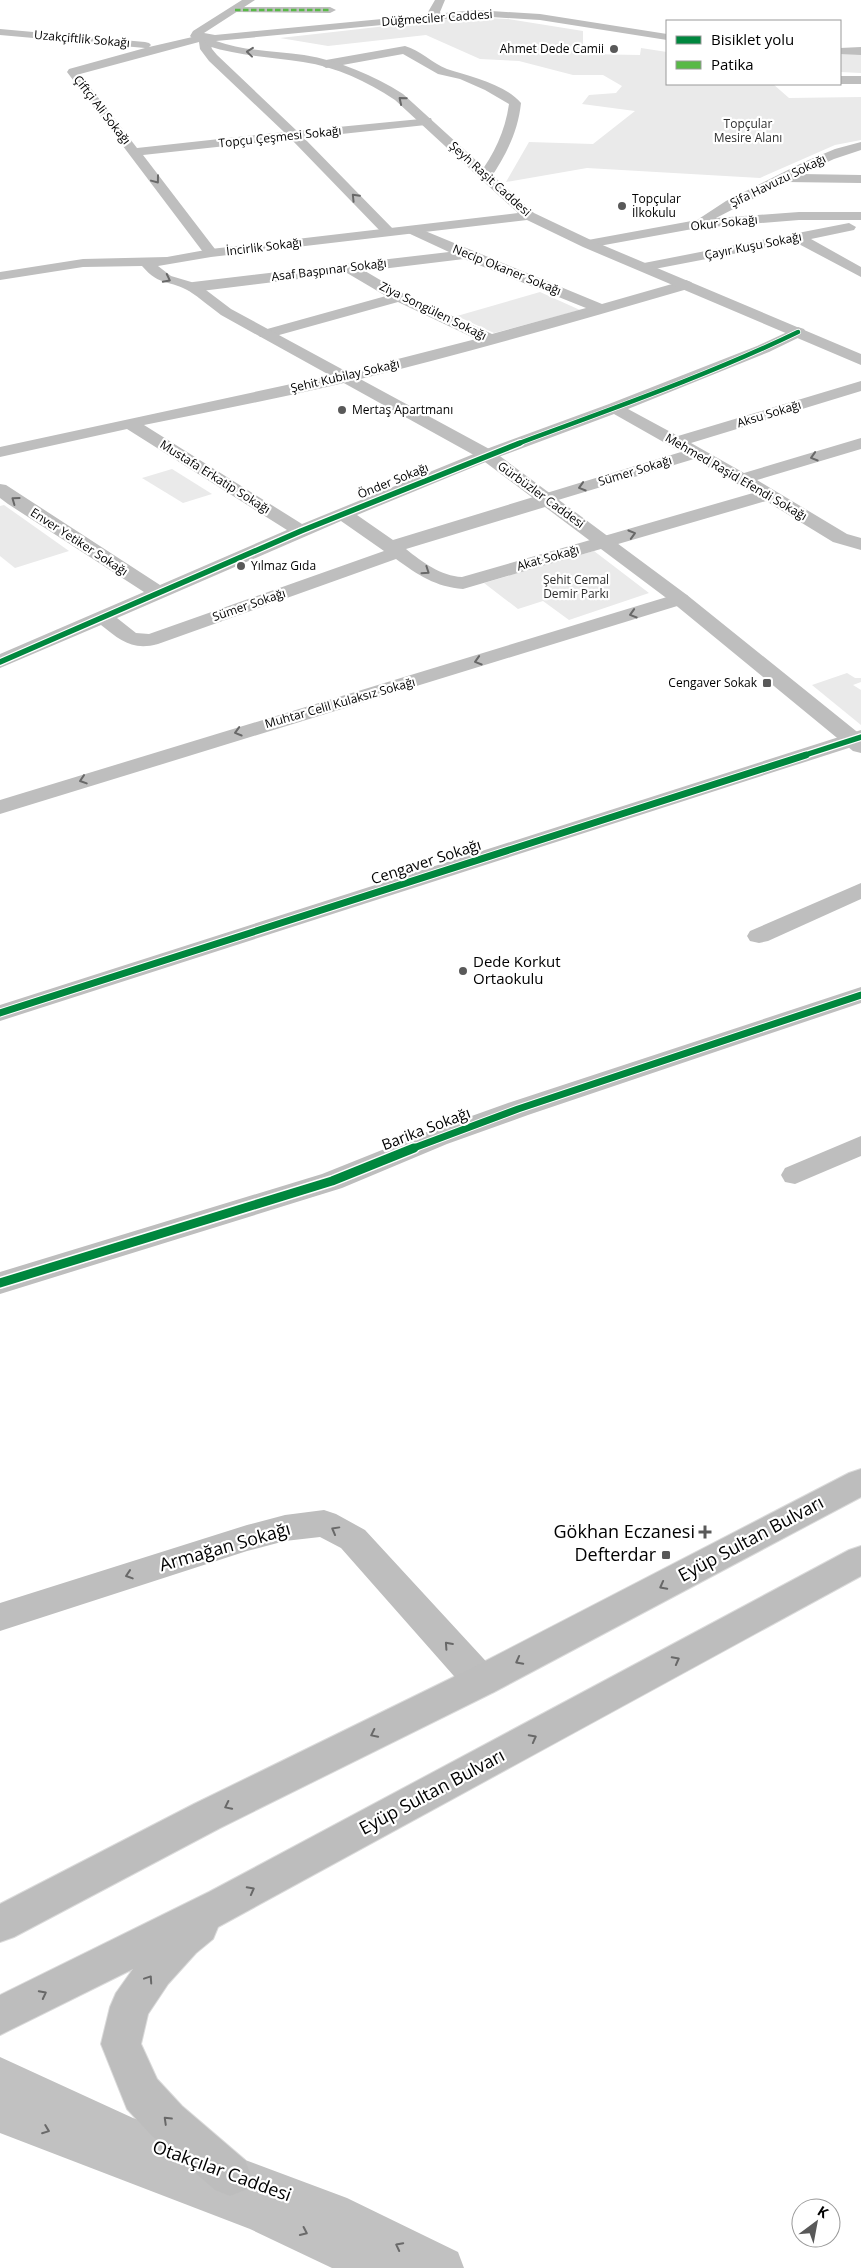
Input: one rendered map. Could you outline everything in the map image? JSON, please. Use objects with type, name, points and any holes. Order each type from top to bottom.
[{"type":"main road","name":"Eyüp Sultan Bulvarı","points":[[0,1924],[207,1816],[481,1681],[861,1482]]},
{"type":"main road","name":"Eyüp Sultan Bulvarı","points":[[0,2016],[105,1962],[223,1905],[861,1560]]},
{"type":"main road","points":[[223,1905],[182,1940],[154,1971],[130,2008],[121,2044],[142,2094],[167,2121],[230,2175]]},
{"type":"main road","name":"Otakçılar Caddesi","points":[[0,2077],[128,2137],[332,2212],[442,2268]]},
{"type":"main road","name":"Otakçılar Caddesi","points":[[0,2112],[260,2212],[380,2268]]},
{"type":"street","points":[[250,0],[223,18],[206,49],[295,136],[388,232]]},
{"type":"street","points":[[436,16],[434,12],[440,0]]},
{"type":"street","points":[[235,10],[330,10]]},
{"type":"street","name":"Düğmeciler Caddesi","points":[[212,35],[265,33],[476,13],[520,15],[666,37]]},
{"type":"street","points":[[212,35],[223,18]]},
{"type":"street","name":"Uzakçiftlik Sokağı","points":[[0,32],[165,48]]},
{"type":"street","name":"Çiftçi Ali Sokağı","points":[[211,253],[72,72],[212,35]]},
{"type":"street","name":"Şeyh Raşit Caddesi","points":[[212,35],[217,46],[306,59],[358,73],[376,82],[399,97],[529,216],[588,244],[861,360]]},
{"type":"street","points":[[326,64],[405,50],[442,71],[464,76],[508,97],[515,103],[512,122],[501,152],[485,176]]},
{"type":"street","points":[[841,50],[861,51]]},
{"type":"street","points":[[841,80],[861,80]]},
{"type":"street","name":"Topçu Çeşmesi Sokağı","points":[[134,152],[426,121]]},
{"type":"street","name":"Şifa Havuzu Sokağı","points":[[698,224],[719,210],[832,154],[861,146]]},
{"type":"street","points":[[784,178],[861,180]]},
{"type":"street","name":"İncirlik Sokağı","points":[[0,276],[83,263],[147,262],[529,216]]},
{"type":"street","name":"Okur Sokağı","points":[[588,244],[698,224],[799,216],[861,216]]},
{"type":"street","name":"Çayır Kuşu Sokağı","points":[[644,267],[799,238],[861,224]]},
{"type":"street","name":"Necip Okaner Sokağı","points":[[413,230],[466,254],[601,309]]},
{"type":"street","points":[[799,238],[861,272]]},
{"type":"street","name":"Asaf Başpınar Sokağı","points":[[193,287],[466,254]]},
{"type":"street","points":[[184,258],[193,287]]},
{"type":"street","points":[[147,262],[156,273],[166,279],[193,287]]},
{"type":"street","name":"Ziya Songülen Sokağı","points":[[348,267],[399,298],[492,340]]},
{"type":"street","name":"Şehit Kubilay Sokağı","points":[[0,452],[346,377],[492,340],[686,285]]},
{"type":"street","name":"Gürbüzler Caddesi","points":[[193,287],[226,312],[487,455],[680,599],[858,741]]},
{"type":"street","points":[[266,334],[399,298]]},
{"type":"street","name":"Önder Sokağı","points":[[0,662],[301,531],[487,455],[615,408],[763,349],[798,332]]},
{"type":"street","name":"Aksu Sokağı","points":[[677,442],[861,386]]},
{"type":"street","name":"Mehmed Raşid Efendi Sokağı","points":[[615,408],[742,479],[840,538],[860,544]]},
{"type":"street","name":"Mustafa Erkatip Sokağı","points":[[130,423],[301,531]]},
{"type":"street","points":[[742,479],[861,444]]},
{"type":"street","name":"Sümer Sokağı","points":[[104,618],[131,639],[151,640],[395,550],[547,499],[696,453]]},
{"type":"street","name":"Enver Yetiker Sokağı","points":[[0,489],[14,500],[159,593]]},
{"type":"street","name":"Akat Sokağı","points":[[343,514],[442,580],[463,582],[767,495]]},
{"type":"street","name":"Muhtar Celil Kulaksız Sokağı","points":[[0,807],[158,756],[388,689],[680,599]]},
{"type":"street","name":"Cengaver Sokağı","points":[[0,1013],[858,741]]},
{"type":"street","points":[[759,936],[861,890]]},
{"type":"street","name":"Barika Sokağı","points":[[0,1282],[332,1181],[437,1138],[518,1109],[861,995]]},
{"type":"street","points":[[795,1176],[861,1145]]},
{"type":"street","name":"Armağan Sokağı","points":[[0,1617],[246,1538],[285,1528],[324,1523],[353,1539],[481,1681]]},
{"type":"green space","name":"Topçular Mesire Alanı","points":[[466,17],[508,19],[583,31],[583,54],[640,55],[641,48],[666,52],[666,85],[774,85],[789,98],[861,97],[861,140],[835,145],[760,178],[587,168],[506,182],[529,142],[593,144],[635,111],[582,104],[589,95],[616,93],[622,86],[603,75],[573,75],[519,61],[480,59],[426,35],[328,46],[280,38]]},
{"type":"green space","points":[[841,53],[861,53],[861,73],[841,72]]},
{"type":"green space","points":[[540,292],[580,310],[494,333],[457,316]]},
{"type":"green space","points":[[172,469],[212,494],[183,503],[142,478]]},
{"type":"green space","points":[[4,505],[69,551],[15,568],[0,556],[0,506]]},
{"type":"green space","name":"Şehit Cemal Demir Parkı","points":[[594,551],[649,593],[569,620],[543,601],[518,609],[484,583]]},
{"type":"green space","points":[[847,673],[855,678],[861,678],[861,682],[853,685],[861,690],[861,725],[812,685]]},
{"type":"marked path","points":[[235,10],[330,10]]},
{"type":"cycle path","points":[[0,662],[301,531],[487,455],[615,408],[763,349],[798,332]]},
{"type":"cycle path","points":[[0,1013],[861,737]]},
{"type":"cycle path","points":[[0,1283],[332,1181],[437,1138],[518,1109],[861,995]]},
{"type":"place","name":"Ahmet Dede Camii","points":[[614,49]]},
{"type":"place","name":"Topçular İlkokulu","points":[[622,206]]},
{"type":"place","name":"Mertaş Apartmanı","points":[[342,410]]},
{"type":"place","name":"Yılmaz Gıda","points":[[241,566]]},
{"type":"place","name":"Cengaver Sokak","points":[[767,683]]},
{"type":"place","name":"Dede Korkut Ortaokulu","points":[[463,971]]},
{"type":"place","name":"Gökhan Eczanesi","points":[[705,1532]]},
{"type":"place","name":"Defterdar","points":[[666,1555]]}]
